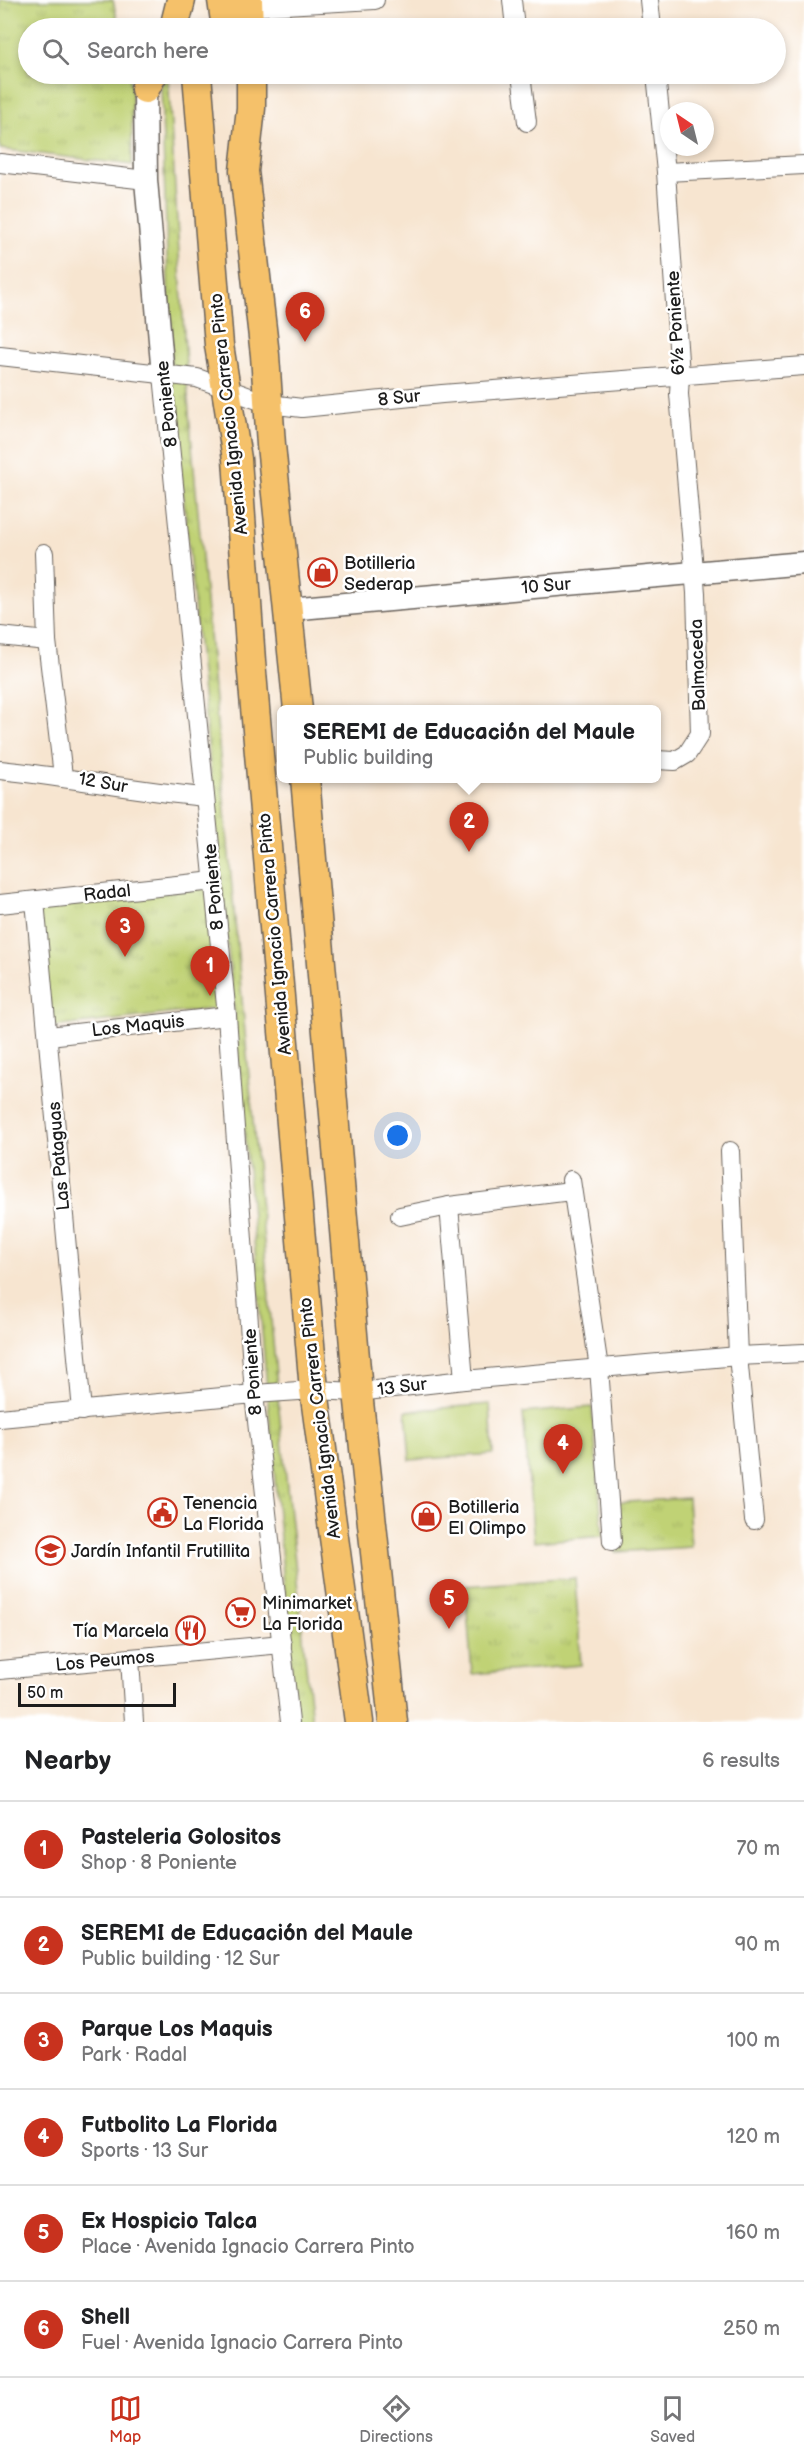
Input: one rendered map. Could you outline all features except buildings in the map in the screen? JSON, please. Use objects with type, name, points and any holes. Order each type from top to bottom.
[{"type":"main road","points":[[176,18],[181,0]]},
{"type":"main road","points":[[190,0],[192,18]]},
{"type":"main road","name":"Avenida Ignacio Carrera Pinto","points":[[197,84],[219,345],[237,459],[251,661],[314,1390],[358,1722]]},
{"type":"main road","points":[[233,84],[269,404],[271,445],[298,705]]},
{"type":"main road","points":[[244,171],[251,108],[251,84]]},
{"type":"main road","name":"Avenida Ignacio Carrera Pinto","points":[[304,783],[358,1392],[393,1722]]},
{"type":"street","points":[[242,9],[375,0]]},
{"type":"street","points":[[512,0],[514,18]]},
{"type":"street","points":[[649,0],[651,18]]},
{"type":"street","name":"8 Poniente","points":[[149,84],[146,180],[163,375],[227,1016],[254,1394],[290,1722]]},
{"type":"street","points":[[522,84],[527,122]]},
{"type":"street","name":"6½ Poniente","points":[[657,84],[666,172],[680,375],[679,394],[694,572]]},
{"type":"street","points":[[0,163],[146,180]]},
{"type":"street","points":[[666,172],[804,165]]},
{"type":"street","name":"8 Sur","points":[[0,356],[206,380],[269,404],[311,408],[442,394],[804,366]]},
{"type":"street","points":[[44,553],[47,641],[63,776]]},
{"type":"street","name":"10 Sur","points":[[289,609],[804,563]]},
{"type":"street","name":"Balmaceda","points":[[661,760],[675,761],[687,754],[700,734],[694,572]]},
{"type":"street","points":[[0,636],[47,641]]},
{"type":"street","name":"12 Sur","points":[[0,770],[63,776],[158,793],[205,797]]},
{"type":"street","name":"Radal","points":[[0,904],[214,881]]},
{"type":"street","name":"Las Pataguas","points":[[35,901],[82,1411]]},
{"type":"street","name":"Los Maquis","points":[[49,1036],[227,1016]]},
{"type":"street","points":[[730,1151],[738,1356],[754,1520]]},
{"type":"street","points":[[400,1216],[571,1186],[599,1368],[612,1541]]},
{"type":"street","points":[[449,1206],[464,1380]]},
{"type":"street","name":"13 Sur","points":[[0,1418],[254,1394],[314,1390],[358,1392],[599,1368],[738,1356],[804,1353]]},
{"type":"street","name":"Los Peumos","points":[[0,1670],[282,1644]]},
{"type":"street","points":[[130,1659],[134,1722]]},
{"type":"green space","points":[[0,0],[113,0],[117,18],[18,18],[18,84],[131,84],[132,165],[0,149]]},
{"type":"green space","points":[[168,84],[189,413],[281,1430],[312,1722],[296,1722],[234,1010],[171,369],[161,85]]},
{"type":"green space","points":[[208,887],[220,1008],[43,1028],[28,906]]},
{"type":"green space","points":[[490,1404],[493,1454],[410,1460],[406,1411]]},
{"type":"green space","points":[[592,1407],[603,1536],[534,1542],[523,1413]]},
{"type":"green space","points":[[688,1498],[691,1547],[616,1552],[613,1503]]},
{"type":"green space","points":[[575,1578],[581,1665],[472,1674],[465,1586]]},
{"type":"place","name":"Shell","points":[[305,342]]},
{"type":"place","name":"Botilleria Sederap","points":[[323,573]]},
{"type":"place","name":"SEREMI de Educación del Maule","points":[[469,852]]},
{"type":"place","name":"Parque Los Maquis","points":[[125,957]]},
{"type":"place","name":"Pasteleria Golositos","points":[[210,996]]},
{"type":"place","name":"Futbolito La Florida","points":[[563,1474]]},
{"type":"place","name":"Tenencia La Florida","points":[[162,1513]]},
{"type":"place","name":"Botilleria El Olimpo","points":[[427,1517]]},
{"type":"place","name":"Jardín Infantil Frutillita","points":[[50,1551]]},
{"type":"place","name":"Minimarket La Florida","points":[[241,1613]]},
{"type":"place","name":"Ex Hospicio Talca","points":[[449,1629]]},
{"type":"place","name":"Tía Marcela","points":[[190,1631]]}]
